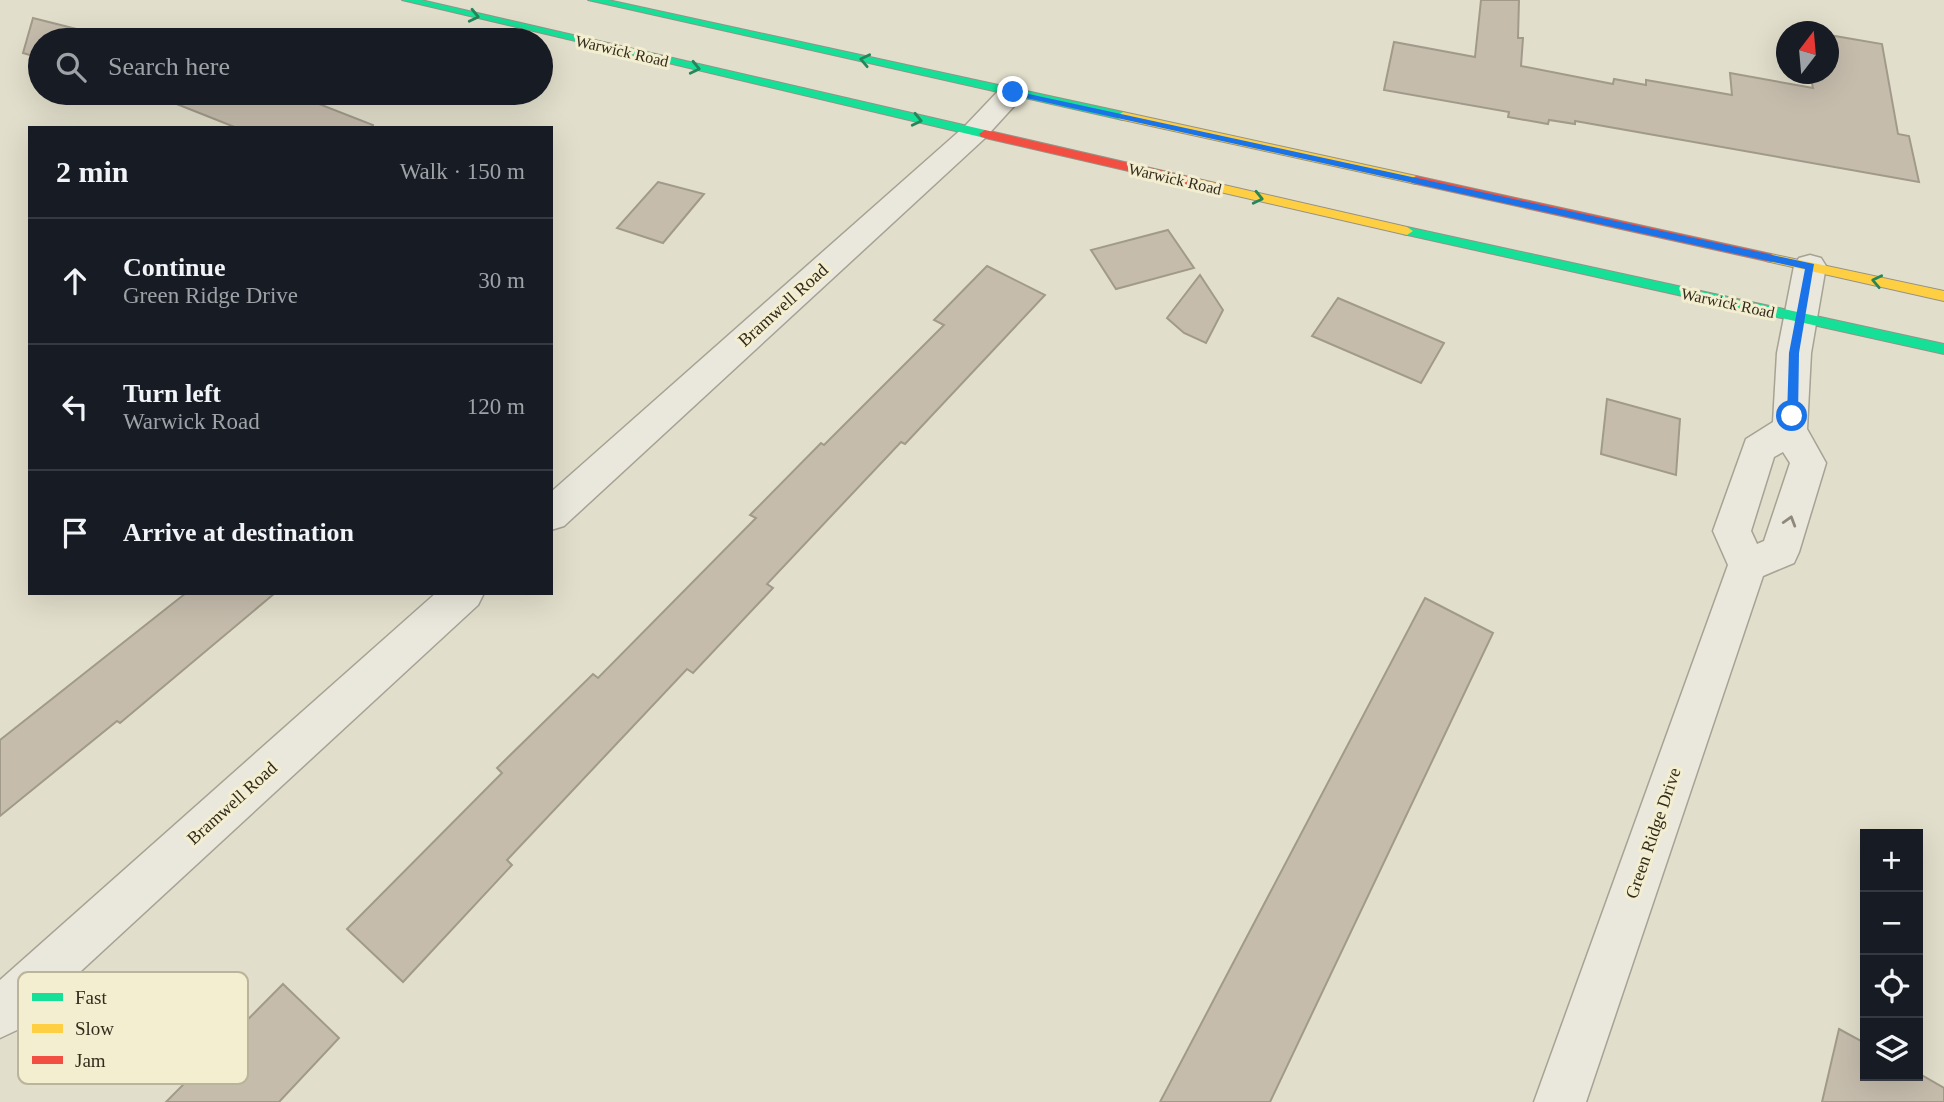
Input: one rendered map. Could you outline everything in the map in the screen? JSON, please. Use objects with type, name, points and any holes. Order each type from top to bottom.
[{"type":"main road","name":"Warwick Road","points":[[407,0],[526,28]]},
{"type":"main road","points":[[593,0],[1944,296]]},
{"type":"main road","name":"Warwick Road","points":[[553,34],[1572,269],[1944,349]]},
{"type":"street","name":"Bramwell Road","points":[[553,513],[974,133],[1013,92]]},
{"type":"street","points":[[1789,430],[1759,449],[1732,531],[1747,565],[1780,552],[1808,463],[1789,430],[1794,353],[1810,267]]},
{"type":"street","name":"Green Ridge Drive","points":[[1560,1102],[1747,565]]},
{"type":"street","name":"Bramwell Road","points":[[45,972],[462,595]]},
{"type":"street","name":"Bramwell Road","points":[[0,1013],[18,997]]},
{"type":"building","points":[[1481,0],[1519,0],[1518,38],[1523,38],[1521,66],[1613,84],[1614,79],[1646,85],[1646,80],[1732,95],[1730,73],[1776,81],[1776,84],[1813,88],[1812,84],[1839,84],[1839,37],[1882,44],[1898,134],[1909,136],[1919,182],[1575,121],[1575,124],[1549,120],[1548,124],[1508,117],[1509,112],[1384,90],[1394,42],[1475,57]]},
{"type":"building","points":[[33,18],[73,28],[30,28]]},
{"type":"building","points":[[28,36],[28,54],[23,53]]},
{"type":"building","points":[[179,105],[322,105],[373,125],[373,126],[232,126]]},
{"type":"building","points":[[658,182],[704,194],[663,243],[617,228]]},
{"type":"building","points":[[1168,230],[1194,268],[1116,289],[1091,250]]},
{"type":"building","points":[[987,266],[1045,295],[905,444],[901,442],[767,584],[773,588],[693,673],[687,669],[507,860],[512,865],[403,982],[347,929],[502,773],[497,768],[593,674],[598,678],[756,518],[750,515],[944,325],[934,320]]},
{"type":"building","points":[[1200,275],[1223,310],[1206,343],[1184,333],[1167,318]]},
{"type":"building","points":[[1338,298],[1444,343],[1421,383],[1312,336]]},
{"type":"building","points":[[1607,399],[1680,419],[1676,475],[1601,454]]},
{"type":"building","points":[[183,595],[273,595],[120,723],[117,721],[0,816],[0,740]]},
{"type":"building","points":[[1425,598],[1493,633],[1270,1102],[1160,1102]]},
{"type":"building","points":[[283,984],[339,1038],[279,1102],[166,1102],[184,1084],[248,1084],[248,1019]]},
{"type":"building","points":[[1839,1029],[1860,1040],[1860,1081],[1923,1081],[1923,1076],[1944,1088],[1944,1102],[1822,1102]]},
{"type":"traffic: fast","points":[[407,0],[528,28]]},
{"type":"traffic: fast","points":[[593,0],[1123,116]]},
{"type":"traffic: fast","points":[[553,34],[985,134]]},
{"type":"traffic: fast","points":[[1407,231],[1944,349]]},
{"type":"traffic: slow","points":[[1123,116],[1416,180]]},
{"type":"traffic: slow","points":[[1198,183],[1407,231]]},
{"type":"traffic: slow","points":[[1771,258],[1944,296]]},
{"type":"traffic: jam","points":[[985,134],[1198,183]]},
{"type":"traffic: jam","points":[[1416,180],[1771,258]]},
{"type":"route","points":[[1013,92],[1810,267],[1794,353],[1792,416]]}]
